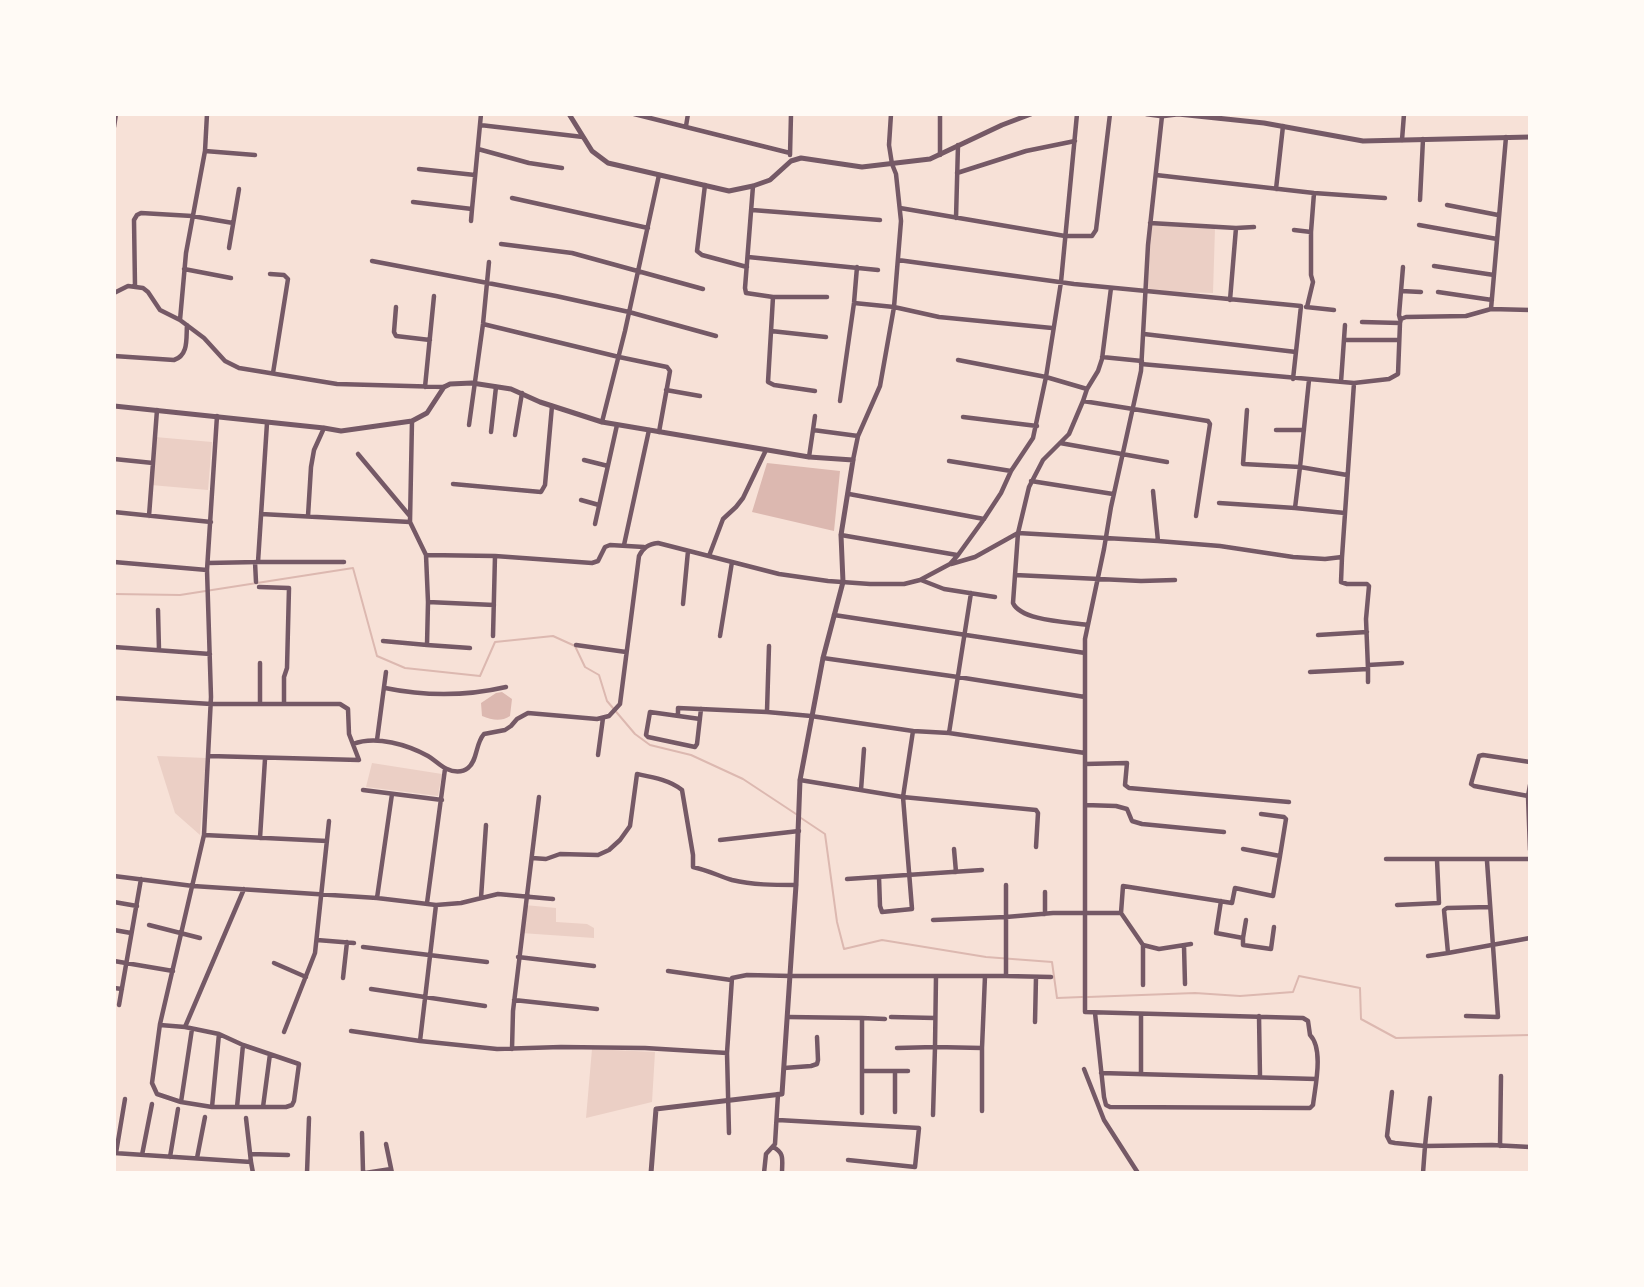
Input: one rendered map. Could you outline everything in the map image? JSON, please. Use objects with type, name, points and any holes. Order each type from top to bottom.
[{"type":"street","points":[[114,127],[116,114]]},
{"type":"street","points":[[180,320],[184,269],[205,151],[208,114]]},
{"type":"street","points":[[471,221],[481,114]]},
{"type":"street","points":[[569,114],[592,151],[608,163],[729,191],[770,180],[791,160],[801,158],[862,167],[930,159],[1031,114]]},
{"type":"street","points":[[634,114],[790,153]]},
{"type":"street","points":[[686,127],[688,114]]},
{"type":"street","points":[[791,114],[791,160]]},
{"type":"street","points":[[651,1173],[656,1109],[782,1094],[791,976],[800,780],[822,658],[843,582],[841,535],[853,460],[858,436],[880,386],[894,307],[901,221],[897,174],[888,145],[891,114]]},
{"type":"street","points":[[940,114],[940,156]]},
{"type":"street","points":[[950,564],[984,519],[1033,438],[1037,426],[1061,282],[1077,114]]},
{"type":"street","points":[[900,208],[1065,236],[1088,237],[1095,233],[1110,114]]},
{"type":"street","points":[[1147,114],[1178,114],[1283,126],[1363,141],[1530,136]]},
{"type":"street","points":[[1402,140],[1404,114]]},
{"type":"street","points":[[1095,1013],[1104,1097],[1110,1107],[1310,1108],[1313,1102],[1317,1046],[1310,1035],[1308,1021],[1297,1017],[1085,1012],[1085,639],[1142,363],[1150,223],[1162,116]]},
{"type":"street","points":[[480,125],[583,137]]},
{"type":"street","points":[[1276,188],[1283,126]]},
{"type":"street","points":[[1491,309],[1506,137]]},
{"type":"street","points":[[1420,200],[1423,139]]},
{"type":"street","points":[[957,173],[1026,151],[1075,141]]},
{"type":"street","points":[[956,218],[958,145]]},
{"type":"street","points":[[478,149],[529,163],[562,168]]},
{"type":"street","points":[[205,151],[255,155]]},
{"type":"street","points":[[419,169],[475,175]]},
{"type":"street","points":[[602,422],[619,358],[659,175]]},
{"type":"street","points":[[1156,175],[1314,193],[1385,198]]},
{"type":"street","points":[[705,185],[697,251],[702,255],[747,267]]},
{"type":"street","points":[[753,186],[745,288],[747,293],[773,297],[827,297]]},
{"type":"street","points":[[229,248],[239,189]]},
{"type":"street","points":[[1293,379],[1304,307],[1313,282],[1311,232],[1314,193]]},
{"type":"street","points":[[512,198],[648,228]]},
{"type":"street","points":[[413,202],[472,209]]},
{"type":"street","points":[[1447,205],[1498,215]]},
{"type":"street","points":[[752,210],[880,220]]},
{"type":"street","points":[[135,286],[136,215],[192,216],[233,223]]},
{"type":"street","points":[[1150,223],[1254,227]]},
{"type":"street","points":[[1419,225],[1497,239]]},
{"type":"street","points":[[1230,300],[1236,228]]},
{"type":"street","points":[[1294,230],[1311,232]]},
{"type":"street","points":[[501,244],[572,253],[703,289]]},
{"type":"street","points":[[748,257],[878,270]]},
{"type":"street","points":[[898,260],[1111,288],[1334,310]]},
{"type":"street","points":[[372,261],[629,312],[716,336]]},
{"type":"street","points":[[469,425],[489,262]]},
{"type":"street","points":[[1434,266],[1494,275]]},
{"type":"street","points":[[1102,357],[1293,379],[1354,383],[1390,379],[1396,376],[1399,370],[1399,315],[1403,267]]},
{"type":"street","points":[[840,401],[857,268]]},
{"type":"street","points":[[184,269],[231,278]]},
{"type":"street","points":[[270,274],[284,275],[288,279],[272,373]]},
{"type":"street","points":[[114,293],[135,286],[148,292],[164,313],[187,324],[231,365],[337,384],[444,387],[450,384],[475,383],[497,386],[602,422],[809,457],[853,460]]},
{"type":"street","points":[[1087,625],[1034,617],[1015,608],[1013,603],[1018,533],[1031,481],[1044,460],[1069,434],[1087,389],[1098,371],[1111,288]]},
{"type":"street","points":[[1401,291],[1422,292]]},
{"type":"street","points":[[1438,292],[1492,299]]},
{"type":"street","points":[[425,387],[434,296]]},
{"type":"street","points":[[773,297],[768,382],[815,391]]},
{"type":"street","points":[[854,303],[894,307],[939,317],[1052,328]]},
{"type":"street","points":[[396,307],[396,336],[430,340]]},
{"type":"street","points":[[1362,322],[1400,322],[1406,317],[1466,316],[1491,309],[1530,310]]},
{"type":"street","points":[[114,356],[179,359],[185,351],[187,324]]},
{"type":"street","points":[[483,324],[619,358],[667,367],[670,371],[659,432]]},
{"type":"street","points":[[1342,382],[1345,325]]},
{"type":"street","points":[[771,331],[825,337]]},
{"type":"street","points":[[1144,334],[1296,352]]},
{"type":"street","points":[[1344,340],[1399,340]]},
{"type":"street","points":[[958,360],[1046,377],[1087,389]]},
{"type":"street","points":[[1295,508],[1309,380]]},
{"type":"street","points":[[1354,383],[1341,582],[1369,586],[1368,682]]},
{"type":"street","points":[[491,432],[497,386]]},
{"type":"street","points":[[114,406],[341,432],[412,421],[427,413],[444,387]]},
{"type":"street","points":[[666,390],[701,396]]},
{"type":"street","points":[[515,435],[522,393]]},
{"type":"street","points":[[1083,401],[1209,422],[1196,516]]},
{"type":"street","points":[[453,484],[541,492],[545,485],[552,405]]},
{"type":"street","points":[[149,516],[157,410]]},
{"type":"street","points":[[1247,410],[1243,464],[1300,467],[1347,475]]},
{"type":"street","points":[[160,1025],[219,1034],[299,1064],[292,1105],[212,1107],[181,1102],[157,1094],[152,1083],[160,1025],[204,835],[211,704],[207,570],[217,416]]},
{"type":"street","points":[[809,457],[815,416]]},
{"type":"street","points":[[963,417],[1037,426]]},
{"type":"street","points":[[410,519],[412,421]]},
{"type":"street","points":[[267,423],[257,562],[258,584],[289,588],[284,704]]},
{"type":"street","points":[[595,524],[617,425]]},
{"type":"street","points":[[308,516],[314,450],[324,428]]},
{"type":"street","points":[[624,545],[649,430]]},
{"type":"street","points":[[813,430],[858,436]]},
{"type":"street","points":[[1276,430],[1304,430]]},
{"type":"street","points":[[1059,443],[1167,462]]},
{"type":"street","points":[[709,556],[723,519],[743,498],[766,450]]},
{"type":"street","points":[[358,454],[410,519],[426,555],[427,645]]},
{"type":"street","points":[[114,459],[153,463]]},
{"type":"street","points":[[584,460],[608,466]]},
{"type":"street","points":[[949,461],[1011,471]]},
{"type":"street","points":[[1031,481],[1114,494]]},
{"type":"street","points":[[1153,491],[1158,541]]},
{"type":"street","points":[[849,494],[984,519]]},
{"type":"street","points":[[581,500],[599,505]]},
{"type":"street","points":[[1219,503],[1345,513]]},
{"type":"street","points":[[114,512],[211,522]]},
{"type":"street","points":[[261,514],[410,519]]},
{"type":"street","points":[[354,744],[377,740],[410,748],[438,762],[445,769],[460,772],[467,769],[474,760],[479,741],[484,734],[505,730],[528,713],[597,719],[614,713],[620,704],[639,556],[649,544],[658,543],[779,574],[843,582],[904,584],[920,580],[950,564],[975,557],[1018,533],[1220,546],[1293,558],[1342,557]]},
{"type":"street","points":[[841,535],[958,555]]},
{"type":"street","points":[[426,555],[495,556],[592,563],[598,561],[607,546],[612,544],[644,548]]},
{"type":"street","points":[[683,604],[688,551]]},
{"type":"street","points":[[493,636],[495,556]]},
{"type":"street","points":[[114,562],[207,570]]},
{"type":"street","points":[[208,562],[344,562]]},
{"type":"street","points":[[720,636],[732,562]]},
{"type":"street","points":[[1015,575],[1175,580]]},
{"type":"street","points":[[920,580],[939,587],[995,597]]},
{"type":"street","points":[[949,733],[971,593]]},
{"type":"street","points":[[428,602],[494,605]]},
{"type":"street","points":[[159,610],[159,650]]},
{"type":"street","points":[[834,615],[1085,653]]},
{"type":"street","points":[[1318,635],[1367,632]]},
{"type":"street","points":[[383,641],[470,648]]},
{"type":"street","points":[[576,645],[626,652]]},
{"type":"street","points":[[766,712],[769,646]]},
{"type":"street","points":[[114,647],[210,654]]},
{"type":"street","points":[[822,658],[1086,697]]},
{"type":"street","points":[[260,663],[260,704]]},
{"type":"street","points":[[1310,672],[1402,663]]},
{"type":"street","points":[[377,740],[386,672]]},
{"type":"street","points":[[385,688],[434,694],[506,687]]},
{"type":"street","points":[[114,698],[211,704],[340,704],[348,709],[349,734],[359,760],[209,756]]},
{"type":"street","points":[[678,716],[678,708],[811,716],[1085,753]]},
{"type":"street","points":[[700,719],[650,712],[646,735],[695,747],[697,744],[700,719],[701,709]]},
{"type":"street","points":[[598,755],[603,718]]},
{"type":"street","points":[[879,877],[881,910],[884,913],[912,909],[903,797],[913,731]]},
{"type":"street","points":[[861,790],[864,749]]},
{"type":"street","points":[[1528,796],[1474,786],[1471,780],[1477,758],[1481,755],[1530,762]]},
{"type":"street","points":[[260,838],[265,758]]},
{"type":"street","points":[[1085,764],[1127,763],[1125,785],[1129,788],[1289,802]]},
{"type":"street","points":[[427,903],[445,769]]},
{"type":"street","points":[[532,856],[546,859],[560,854],[598,855],[620,841],[630,825],[637,774],[655,778],[682,790],[693,867],[757,884],[796,885]]},
{"type":"street","points":[[800,780],[903,797],[1036,810],[1037,848]]},
{"type":"street","points":[[1530,785],[1530,849]]},
{"type":"street","points":[[363,790],[442,800]]},
{"type":"street","points":[[377,898],[392,794]]},
{"type":"street","points":[[512,1049],[518,957],[539,797]]},
{"type":"street","points":[[1086,805],[1127,809],[1132,821],[1142,824],[1224,832]]},
{"type":"street","points":[[1143,985],[1143,945],[1121,913],[1123,886],[1232,903],[1235,888],[1273,896],[1286,819],[1261,814]]},
{"type":"street","points":[[284,1032],[314,958],[329,821]]},
{"type":"street","points":[[481,898],[486,825]]},
{"type":"street","points":[[720,841],[799,831]]},
{"type":"street","points":[[204,835],[327,841]]},
{"type":"street","points":[[954,849],[956,872]]},
{"type":"street","points":[[1243,849],[1280,856]]},
{"type":"street","points":[[1386,859],[1530,859]]},
{"type":"street","points":[[1397,905],[1439,903],[1437,860]]},
{"type":"street","points":[[1466,1016],[1498,1017],[1487,861]]},
{"type":"street","points":[[847,879],[982,870]]},
{"type":"street","points":[[114,876],[193,886],[377,898],[436,905],[461,903],[498,894],[553,899]]},
{"type":"street","points":[[119,1005],[141,878]]},
{"type":"street","points":[[1006,885],[1006,976]]},
{"type":"street","points":[[185,1027],[244,889]]},
{"type":"street","points":[[1045,892],[1045,914]]},
{"type":"street","points":[[1221,901],[1216,933],[1243,938]]},
{"type":"street","points":[[114,902],[137,906]]},
{"type":"street","points":[[420,1041],[436,905]]},
{"type":"street","points":[[1448,953],[1444,910],[1490,907]]},
{"type":"street","points":[[933,920],[1084,912],[1121,913]]},
{"type":"street","points":[[1246,920],[1243,945],[1270,949],[1274,928]]},
{"type":"street","points":[[149,925],[200,938]]},
{"type":"street","points":[[114,930],[131,933]]},
{"type":"street","points":[[1428,956],[1530,938]]},
{"type":"street","points":[[317,940],[354,943]]},
{"type":"street","points":[[343,978],[347,942]]},
{"type":"street","points":[[1143,945],[1159,948],[1191,944]]},
{"type":"street","points":[[1184,946],[1185,984]]},
{"type":"street","points":[[363,947],[487,961]]},
{"type":"street","points":[[518,957],[594,966]]},
{"type":"street","points":[[114,961],[173,971]]},
{"type":"street","points":[[274,963],[306,977]]},
{"type":"street","points":[[668,971],[731,980],[747,975],[1051,977]]},
{"type":"street","points":[[933,1115],[936,976]]},
{"type":"street","points":[[982,1111],[985,976]]},
{"type":"street","points":[[1035,976],[1035,1022]]},
{"type":"street","points":[[729,1133],[727,1053],[731,980]]},
{"type":"street","points":[[114,988],[122,989]]},
{"type":"street","points":[[371,989],[485,1006]]},
{"type":"street","points":[[514,1000],[597,1009]]},
{"type":"street","points":[[1141,1014],[1142,1074]]},
{"type":"street","points":[[1259,1016],[1260,1077]]},
{"type":"street","points":[[788,1017],[885,1019]]},
{"type":"street","points":[[891,1017],[936,1018]]},
{"type":"street","points":[[862,1018],[862,1113]]},
{"type":"street","points":[[181,1102],[192,1029]]},
{"type":"street","points":[[351,1031],[420,1041],[512,1049],[645,1048],[727,1053]]},
{"type":"street","points":[[212,1107],[219,1034]]},
{"type":"street","points":[[784,1068],[817,1063],[817,1037]]},
{"type":"street","points":[[237,1107],[243,1045]]},
{"type":"street","points":[[897,1048],[982,1048]]},
{"type":"street","points":[[263,1107],[270,1054]]},
{"type":"street","points":[[1084,1069],[1104,1120],[1138,1173]]},
{"type":"street","points":[[862,1071],[908,1071]]},
{"type":"street","points":[[895,1071],[895,1112]]},
{"type":"street","points":[[1101,1073],[1316,1079]]},
{"type":"street","points":[[1500,1146],[1501,1076]]},
{"type":"street","points":[[1392,1092],[1387,1136],[1395,1143],[1425,1146],[1530,1147]]},
{"type":"street","points":[[764,1173],[766,1154],[775,1144],[778,1094]]},
{"type":"street","points":[[1423,1173],[1430,1098]]},
{"type":"street","points":[[125,1099],[115,1153],[251,1162]]},
{"type":"street","points":[[142,1155],[152,1104]]},
{"type":"street","points":[[170,1157],[178,1109]]},
{"type":"street","points":[[197,1158],[205,1117]]},
{"type":"street","points":[[246,1118],[253,1173]]},
{"type":"street","points":[[307,1173],[309,1118]]},
{"type":"street","points":[[778,1120],[919,1128],[915,1167],[848,1160]]},
{"type":"street","points":[[362,1133],[365,1172],[392,1171],[386,1144]]},
{"type":"street","points":[[773,1147],[782,1154],[782,1173]]},
{"type":"street","points":[[250,1154],[288,1155]]},
{"type":"shaded area","points":[[1150,223],[1215,228],[1213,293],[1146,291]]},
{"type":"shaded area","points":[[155,437],[212,442],[208,490],[151,485]]},
{"type":"shaded area","points":[[767,463],[840,471],[834,531],[752,512]]},
{"type":"shaded area","points":[[502,692],[512,699],[510,716],[496,720],[482,716],[481,703]]},
{"type":"shaded area","points":[[157,756],[206,758],[200,835],[175,813]]},
{"type":"shaded area","points":[[372,763],[442,774],[438,796],[366,787]]},
{"type":"shaded area","points":[[525,905],[556,908],[556,922],[587,924],[594,928],[594,938],[521,933]]},
{"type":"shaded area","points":[[592,1049],[655,1052],[652,1102],[586,1118]]},
{"type":"waterway","points":[[114,594],[180,595],[353,568],[377,656],[405,668],[480,676],[495,642],[553,636],[575,646],[585,667],[599,675],[607,701],[635,734],[650,745],[691,755],[743,779],[796,814]]},
{"type":"waterway","points":[[801,818],[825,834],[837,922],[844,949],[882,940],[986,957],[1052,962],[1057,998],[1082,997]]},
{"type":"waterway","points":[[1088,997],[1195,993],[1240,996],[1293,992],[1299,976],[1360,988],[1361,1019],[1396,1038],[1530,1035]]}]
